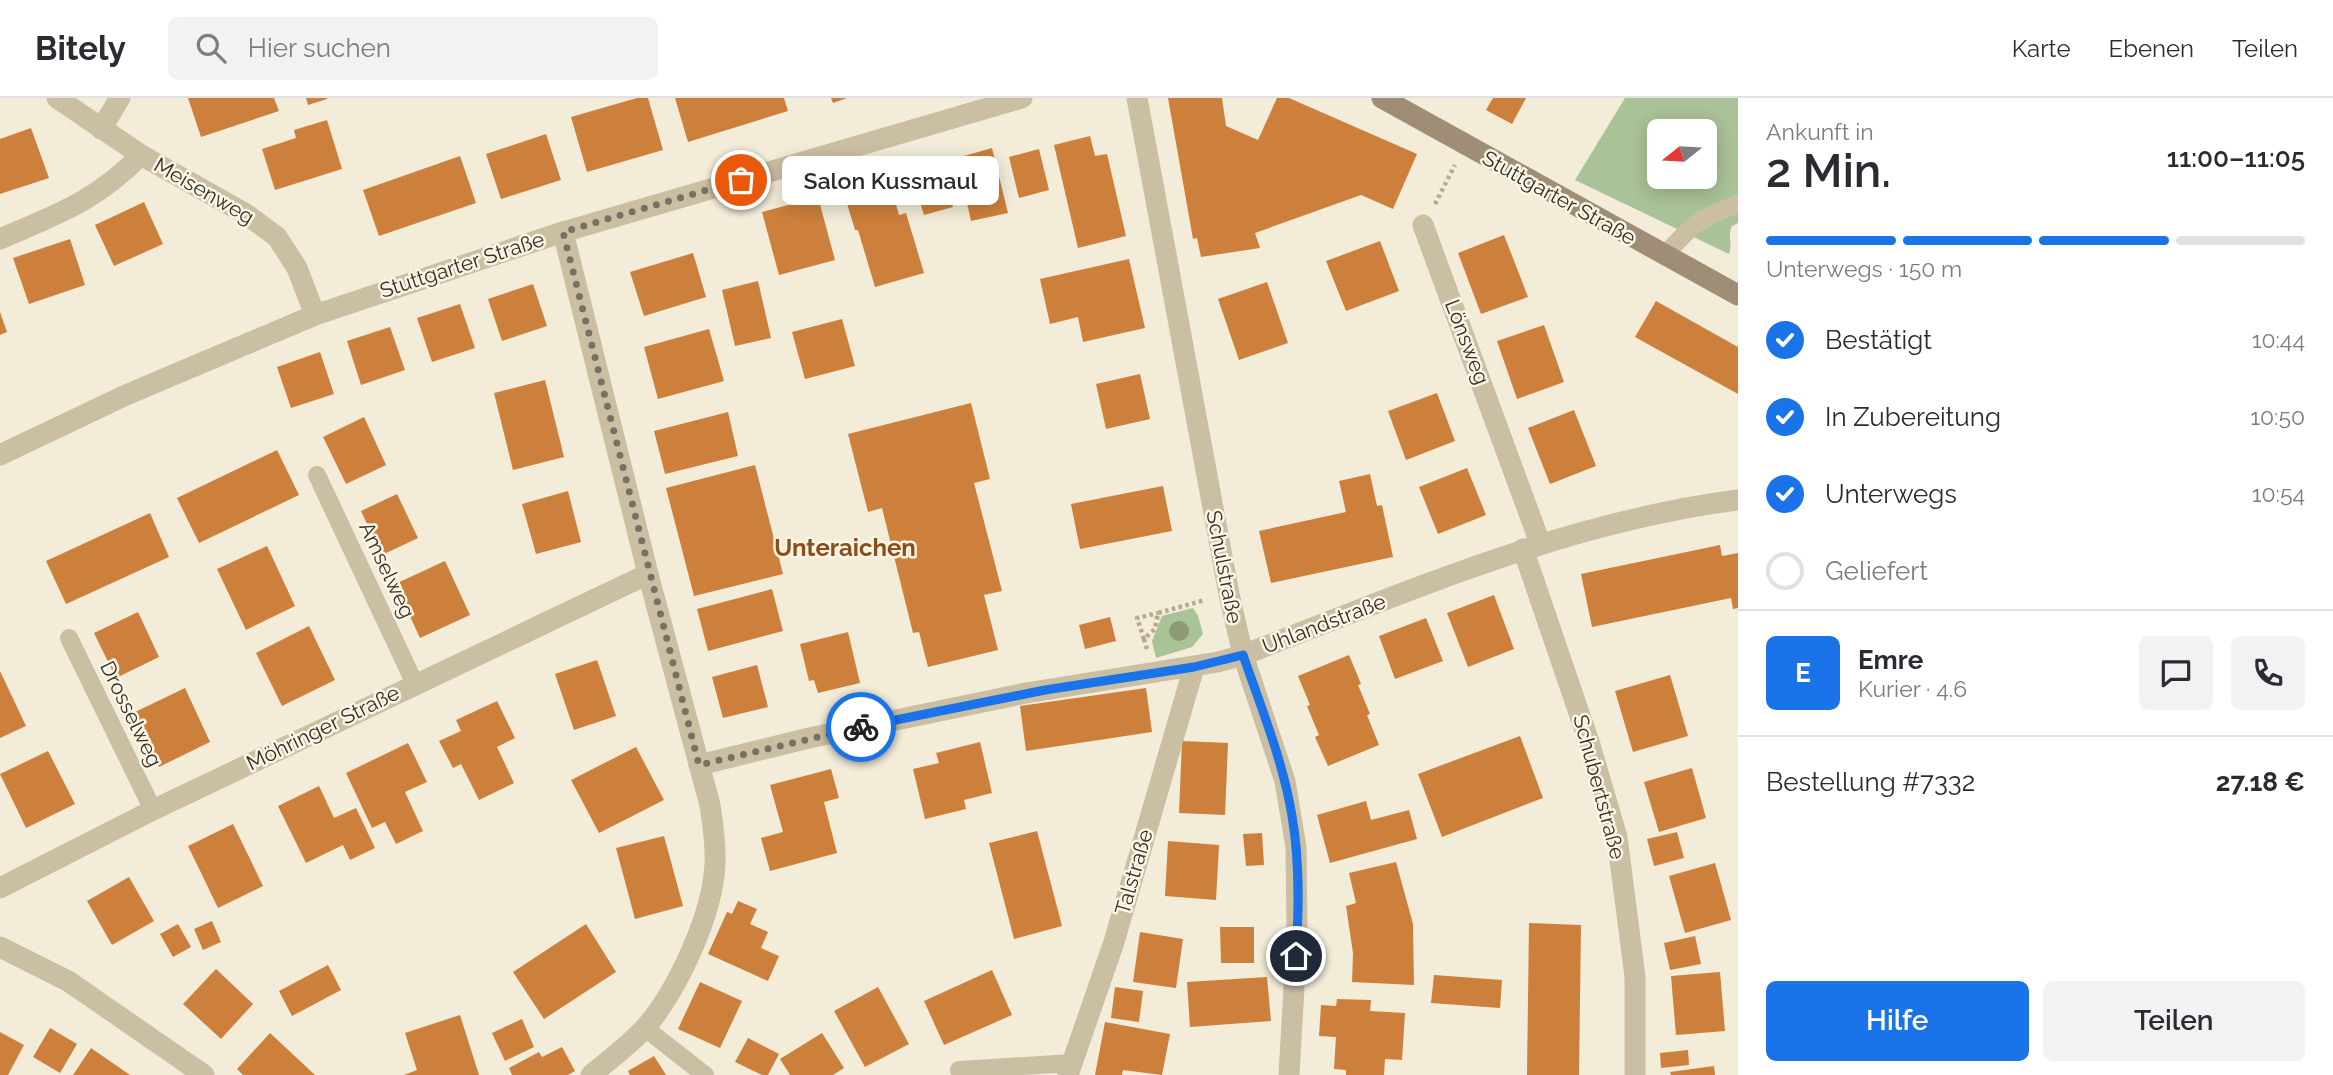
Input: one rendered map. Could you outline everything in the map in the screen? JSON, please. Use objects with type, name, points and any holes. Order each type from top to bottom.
[{"type":"main road","name":"Stuttgarter Straße","points":[[1382,98],[1738,295]]},
{"type":"street","name":"Meisenweg","points":[[57,98],[141,155],[246,214],[277,237],[298,268],[315,314]]},
{"type":"street","points":[[101,128],[120,98]]},
{"type":"street","name":"Stuttgarter Straße","points":[[0,455],[126,395],[315,314],[563,232],[1022,98]]},
{"type":"street","name":"Schulstraße","points":[[1137,98],[1228,594],[1243,655],[1284,781],[1296,847],[1297,935],[1289,1075]]},
{"type":"street","points":[[0,239],[84,202],[104,189],[141,155]]},
{"type":"street","name":"Lönsweg","points":[[1423,225],[1531,546]]},
{"type":"street","points":[[563,232],[715,837],[715,866],[709,898],[684,967],[668,996],[645,1028],[594,1073]]},
{"type":"street","name":"Uhlandstraße","points":[[699,765],[938,711],[1072,685],[1194,667],[1243,655],[1531,546],[1644,516],[1738,500]]},
{"type":"street","name":"Schubertstraße","points":[[1531,546],[1617,837],[1635,977],[1636,1075]]},
{"type":"street","name":"Möhringer Straße","points":[[7,883],[153,810],[648,574]]},
{"type":"street","name":"Talstraße","points":[[1070,1069],[1114,942],[1194,667]]},
{"type":"street","points":[[0,947],[79,988],[204,1075]]},
{"type":"lane","points":[[1664,256],[1695,223],[1707,215],[1738,204]]},
{"type":"lane","name":"Amselweg","points":[[317,475],[415,684]]},
{"type":"lane","name":"Drosselweg","points":[[69,638],[153,810]]},
{"type":"lane","points":[[645,1028],[705,1075]]},
{"type":"lane","points":[[959,1070],[1070,1069]]},
{"type":"path","points":[[1423,225],[1465,146]]},
{"type":"path","points":[[1154,673],[1137,618],[1228,594]]},
{"type":"path","points":[[1144,639],[1154,629],[1158,613]]},
{"type":"green space","points":[[1625,98],[1738,98],[1738,223],[1732,226],[1729,254],[1575,180]]},
{"type":"green space","points":[[1193,608],[1203,634],[1192,647],[1156,658],[1152,641],[1162,616]]},
{"type":"building","points":[[188,98],[274,98],[279,111],[201,137]]},
{"type":"building","points":[[306,98],[327,98],[327,99],[308,105]]},
{"type":"building","points":[[637,98],[648,98],[663,150],[587,172],[571,117]]},
{"type":"building","points":[[675,98],[784,98],[788,111],[688,142]]},
{"type":"building","points":[[831,98],[847,98],[833,103]]},
{"type":"building","points":[[1168,98],[1222,98],[1226,126],[1258,140],[1277,98],[1289,98],[1417,154],[1393,209],[1361,195],[1255,233],[1260,248],[1201,257],[1197,238],[1193,239]]},
{"type":"building","points":[[1493,98],[1526,98],[1512,124],[1486,110]]},
{"type":"building","points":[[327,120],[342,169],[275,190],[262,149],[296,138],[294,130]]},
{"type":"building","points":[[31,128],[49,178],[0,194],[0,139]]},
{"type":"building","points":[[546,134],[561,180],[501,199],[486,154]]},
{"type":"building","points":[[1090,136],[1095,156],[1107,154],[1126,236],[1078,248],[1054,145]]},
{"type":"building","points":[[992,148],[1008,213],[971,221],[957,158]]},
{"type":"building","points":[[1039,149],[1049,190],[1019,198],[1009,157]]},
{"type":"building","points":[[460,156],[476,203],[379,236],[363,190]]},
{"type":"building","points":[[887,174],[899,215],[906,213],[924,273],[875,287],[842,187]]},
{"type":"building","points":[[943,177],[953,207],[924,215],[915,186]]},
{"type":"building","points":[[818,197],[835,260],[779,275],[762,212]]},
{"type":"building","points":[[144,202],[163,244],[114,266],[95,225]]},
{"type":"building","points":[[1504,235],[1528,297],[1481,314],[1458,253]]},
{"type":"building","points":[[70,239],[85,285],[29,304],[13,258]]},
{"type":"building","points":[[1380,241],[1399,291],[1346,311],[1326,261]]},
{"type":"building","points":[[693,253],[706,297],[644,316],[630,272]]},
{"type":"building","points":[[1129,259],[1145,328],[1083,342],[1078,317],[1050,324],[1040,279]]},
{"type":"building","points":[[758,281],[771,338],[735,346],[722,290]]},
{"type":"building","points":[[1267,282],[1288,343],[1239,360],[1218,299]]},
{"type":"building","points":[[533,284],[547,326],[502,341],[488,299]]},
{"type":"building","points":[[1656,301],[1738,347],[1738,394],[1635,337]]},
{"type":"building","points":[[460,304],[475,348],[432,362],[417,318]]},
{"type":"building","points":[[0,312],[7,332],[0,335]]},
{"type":"building","points":[[842,319],[855,366],[805,379],[792,332]]},
{"type":"building","points":[[1544,325],[1564,382],[1517,399],[1497,341]]},
{"type":"building","points":[[390,327],[405,370],[361,385],[347,341]]},
{"type":"building","points":[[709,329],[724,381],[658,399],[644,347]]},
{"type":"building","points":[[320,352],[334,394],[291,408],[277,367]]},
{"type":"building","points":[[1140,374],[1150,419],[1106,429],[1096,384]]},
{"type":"building","points":[[545,380],[564,457],[513,470],[494,393]]},
{"type":"building","points":[[1437,393],[1455,441],[1406,460],[1388,411]]},
{"type":"building","points":[[971,403],[990,479],[974,483],[1002,591],[984,595],[998,650],[928,667],[919,632],[913,633],[882,508],[868,512],[848,434]]},
{"type":"building","points":[[1574,410],[1596,466],[1550,484],[1528,428]]},
{"type":"building","points":[[728,412],[738,456],[665,474],[654,431]]},
{"type":"building","points":[[364,417],[386,465],[346,484],[323,437]]},
{"type":"building","points":[[277,450],[299,495],[199,543],[177,498]]},
{"type":"building","points":[[755,465],[783,574],[694,596],[666,488]]},
{"type":"building","points":[[1467,468],[1486,515],[1438,534],[1419,487]]},
{"type":"building","points":[[1370,474],[1377,506],[1382,505],[1393,557],[1271,583],[1259,531],[1346,512],[1339,481]]},
{"type":"building","points":[[1163,486],[1172,531],[1080,549],[1071,504]]},
{"type":"building","points":[[568,491],[581,542],[536,554],[522,504]]},
{"type":"building","points":[[397,494],[418,538],[382,555],[361,511]]},
{"type":"building","points":[[150,513],[169,557],[66,604],[46,561]]},
{"type":"building","points":[[1720,545],[1722,556],[1738,553],[1738,608],[1733,609],[1731,598],[1592,627],[1581,574]]},
{"type":"building","points":[[267,546],[295,606],[246,630],[217,569]]},
{"type":"building","points":[[445,561],[470,615],[420,638],[395,584]]},
{"type":"building","points":[[772,589],[783,631],[708,651],[697,609]]},
{"type":"building","points":[[1494,595],[1514,649],[1468,667],[1447,613]]},
{"type":"building","points":[[138,612],[159,657],[116,678],[94,633]]},
{"type":"building","points":[[1110,617],[1116,641],[1085,649],[1079,625]]},
{"type":"building","points":[[1426,618],[1443,661],[1395,679],[1379,636]]},
{"type":"building","points":[[309,626],[335,680],[282,706],[256,653]]},
{"type":"building","points":[[848,632],[860,683],[818,693],[814,680],[809,681],[800,644]]},
{"type":"building","points":[[1349,655],[1361,684],[1358,685],[1379,745],[1328,766],[1315,737],[1319,735],[1298,676]]},
{"type":"building","points":[[597,660],[616,716],[574,730],[555,674]]},
{"type":"building","points":[[757,665],[768,707],[723,718],[712,677]]},
{"type":"building","points":[[0,671],[26,726],[0,738]]},
{"type":"building","points":[[1670,675],[1688,736],[1633,752],[1615,691]]},
{"type":"building","points":[[185,688],[210,742],[159,767],[133,713]]},
{"type":"building","points":[[1146,688],[1152,732],[1026,751],[1020,706]]},
{"type":"building","points":[[497,701],[515,738],[497,747],[514,783],[479,800],[461,764],[453,768],[439,741],[461,731],[456,720]]},
{"type":"building","points":[[1520,736],[1543,798],[1442,837],[1418,774]]},
{"type":"building","points":[[1182,741],[1228,743],[1225,815],[1179,813]]},
{"type":"building","points":[[980,742],[992,793],[964,800],[966,809],[925,819],[913,769],[939,763],[936,753]]},
{"type":"building","points":[[408,743],[427,782],[405,792],[423,831],[396,844],[385,822],[372,828],[346,773]]},
{"type":"building","points":[[636,747],[664,800],[599,833],[571,780]]},
{"type":"building","points":[[48,751],[75,804],[26,828],[0,774]]},
{"type":"building","points":[[1692,768],[1706,818],[1659,832],[1644,782]]},
{"type":"building","points":[[831,769],[839,798],[824,802],[837,853],[770,871],[761,838],[783,832],[770,785]]},
{"type":"building","points":[[319,786],[334,818],[356,808],[375,848],[350,860],[343,845],[306,863],[278,806]]},
{"type":"building","points":[[1366,801],[1371,820],[1409,810],[1417,839],[1330,863],[1317,815]]},
{"type":"building","points":[[233,824],[263,886],[218,908],[188,846]]},
{"type":"building","points":[[1037,831],[1062,926],[1014,939],[989,843]]},
{"type":"building","points":[[1677,832],[1684,858],[1654,866],[1647,839]]},
{"type":"building","points":[[1262,833],[1264,865],[1246,866],[1243,834]]},
{"type":"building","points":[[664,836],[683,906],[635,919],[616,848]]},
{"type":"building","points":[[1168,841],[1219,845],[1216,900],[1165,896]]},
{"type":"building","points":[[1396,862],[1413,924],[1414,985],[1352,982],[1353,953],[1346,906],[1356,903],[1349,873]]},
{"type":"building","points":[[1715,863],[1731,920],[1685,933],[1669,876]]},
{"type":"building","points":[[129,877],[154,921],[112,945],[87,901]]},
{"type":"building","points":[[738,901],[757,909],[750,924],[768,932],[761,948],[779,956],[768,981],[708,954],[727,912],[732,914]]},
{"type":"building","points":[[212,921],[221,942],[203,950],[194,929]]},
{"type":"building","points":[[1529,923],[1581,925],[1579,1075],[1527,1075]]},
{"type":"building","points":[[178,924],[191,947],[173,957],[160,934]]},
{"type":"building","points":[[586,924],[616,972],[544,1019],[513,972]]},
{"type":"building","points":[[1220,927],[1254,927],[1254,963],[1221,963]]},
{"type":"building","points":[[1140,932],[1183,939],[1176,988],[1133,982]]},
{"type":"building","points":[[1695,936],[1701,964],[1670,970],[1664,943]]},
{"type":"building","points":[[328,965],[341,990],[292,1016],[279,991]]},
{"type":"building","points":[[216,969],[253,1004],[221,1039],[183,1004]]},
{"type":"building","points":[[992,970],[1012,1015],[944,1045],[924,1001]]},
{"type":"building","points":[[1720,972],[1725,1031],[1676,1035],[1671,976]]},
{"type":"building","points":[[1434,975],[1502,980],[1500,1008],[1431,1003]]},
{"type":"building","points":[[1267,977],[1271,1021],[1190,1027],[1187,982]]},
{"type":"building","points":[[700,982],[742,1001],[720,1048],[678,1029]]},
{"type":"building","points":[[878,987],[909,1044],[865,1067],[834,1011]]},
{"type":"building","points":[[1115,987],[1143,991],[1139,1022],[1111,1018]]},
{"type":"building","points":[[1337,999],[1371,1000],[1370,1011],[1405,1013],[1402,1060],[1385,1059],[1384,1075],[1346,1075],[1346,1070],[1334,1069],[1336,1037],[1319,1036],[1321,1005],[1336,1006]]},
{"type":"building","points":[[460,1015],[479,1075],[404,1075],[417,1070],[405,1033]]},
{"type":"building","points":[[522,1019],[534,1047],[505,1061],[492,1033]]},
{"type":"building","points":[[1105,1022],[1170,1034],[1162,1075],[1123,1070],[1122,1075],[1095,1075]]},
{"type":"building","points":[[50,1028],[77,1044],[60,1073],[33,1057]]},
{"type":"building","points":[[0,1032],[24,1045],[8,1075],[0,1075]]},
{"type":"building","points":[[270,1033],[315,1075],[243,1075],[237,1069]]},
{"type":"building","points":[[822,1033],[844,1068],[833,1075],[790,1075],[780,1059]]},
{"type":"building","points":[[748,1038],[779,1054],[768,1075],[762,1075],[735,1062]]},
{"type":"building","points":[[562,1047],[575,1071],[568,1075],[512,1075],[509,1068],[539,1052],[542,1057]]},
{"type":"building","points":[[91,1048],[130,1075],[73,1075]]},
{"type":"building","points":[[1688,1050],[1689,1065],[1661,1068],[1660,1053]]},
{"type":"building","points":[[654,1056],[666,1075],[630,1075],[628,1071]]},
{"type":"building","points":[[1714,1066],[1715,1075],[1671,1075],[1670,1072]]},
{"type":"way so far","points":[[741,180],[563,232],[648,574],[699,765],[861,727]]},
{"type":"place","name":"Salon Kussmaul","points":[[741,180]]},
{"type":"district","name":"Unteraichen","points":[[845,548]]},
{"type":"route","points":[[861,727],[1045,690],[1194,667],[1243,655],[1284,781],[1292,815],[1298,882],[1296,956]]}]
